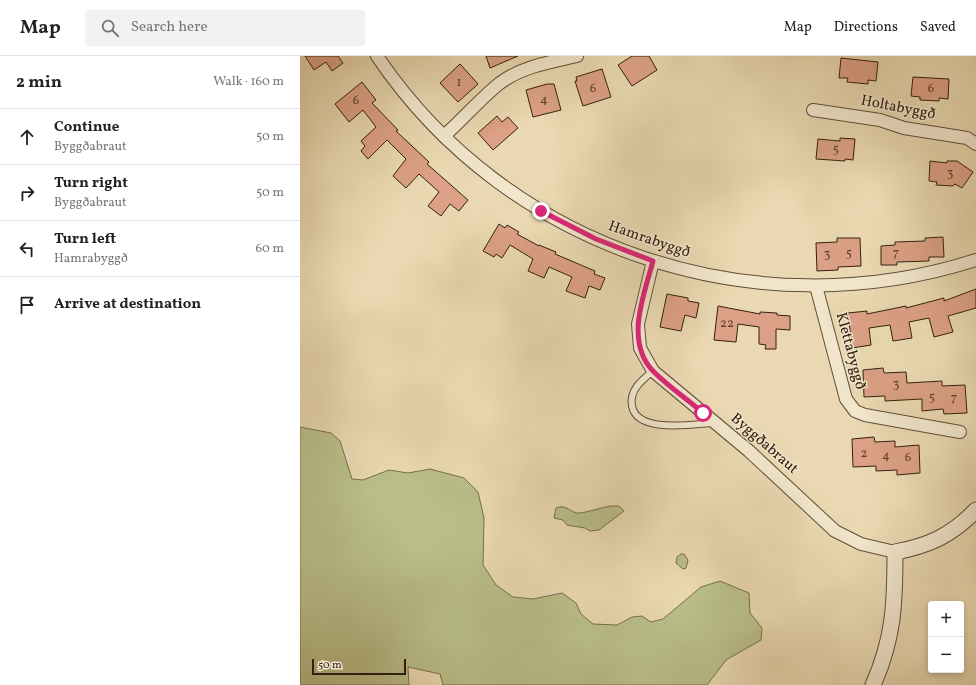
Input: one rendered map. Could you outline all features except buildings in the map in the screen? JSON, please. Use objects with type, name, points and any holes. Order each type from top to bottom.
[{"type":"street","name":"Hamrabyggð","points":[[377,56],[402,90],[444,136],[491,176],[541,211],[596,239],[653,261],[706,275],[733,280],[768,284],[816,286],[845,285],[904,278],[976,260]]},
{"type":"street","points":[[444,136],[500,84],[516,74],[549,62],[578,56]]},
{"type":"street","name":"Holtabyggð","points":[[813,110],[880,120],[904,128],[967,138],[976,144]]},
{"type":"street","name":"Byggðabraut","points":[[653,261],[638,324],[640,348],[653,371],[777,475],[835,531],[861,544],[895,552]]},
{"type":"street","name":"Klettabyggð","points":[[816,286],[843,391],[851,408],[865,415],[960,432]]},
{"type":"street","points":[[873,685],[887,649],[892,629],[895,552],[916,549],[935,541],[955,529],[976,510]]},
{"type":"lane","points":[[653,371],[639,384],[634,392],[632,405],[637,417],[641,420],[655,424],[675,426],[715,423]]},
{"type":"green space","points":[[300,427],[331,433],[340,441],[352,479],[363,480],[389,470],[408,473],[430,469],[464,478],[478,492],[484,518],[483,565],[496,585],[513,597],[533,599],[562,593],[576,603],[581,614],[593,624],[617,625],[632,617],[642,616],[651,622],[663,619],[701,587],[720,581],[749,593],[750,613],[762,628],[761,640],[726,660],[707,685],[443,685],[440,674],[408,667],[409,685],[300,685]]},
{"type":"green space","points":[[611,506],[619,506],[624,511],[599,530],[590,531],[585,528],[567,525],[563,520],[554,518],[556,508],[559,507],[564,507],[580,513]]},
{"type":"green space","points":[[684,554],[688,560],[686,568],[683,569],[676,563],[677,557]]},
{"type":"route","points":[[541,211],[596,239],[653,261],[640,309],[638,338],[640,348],[645,360],[653,371],[703,413]]}]
